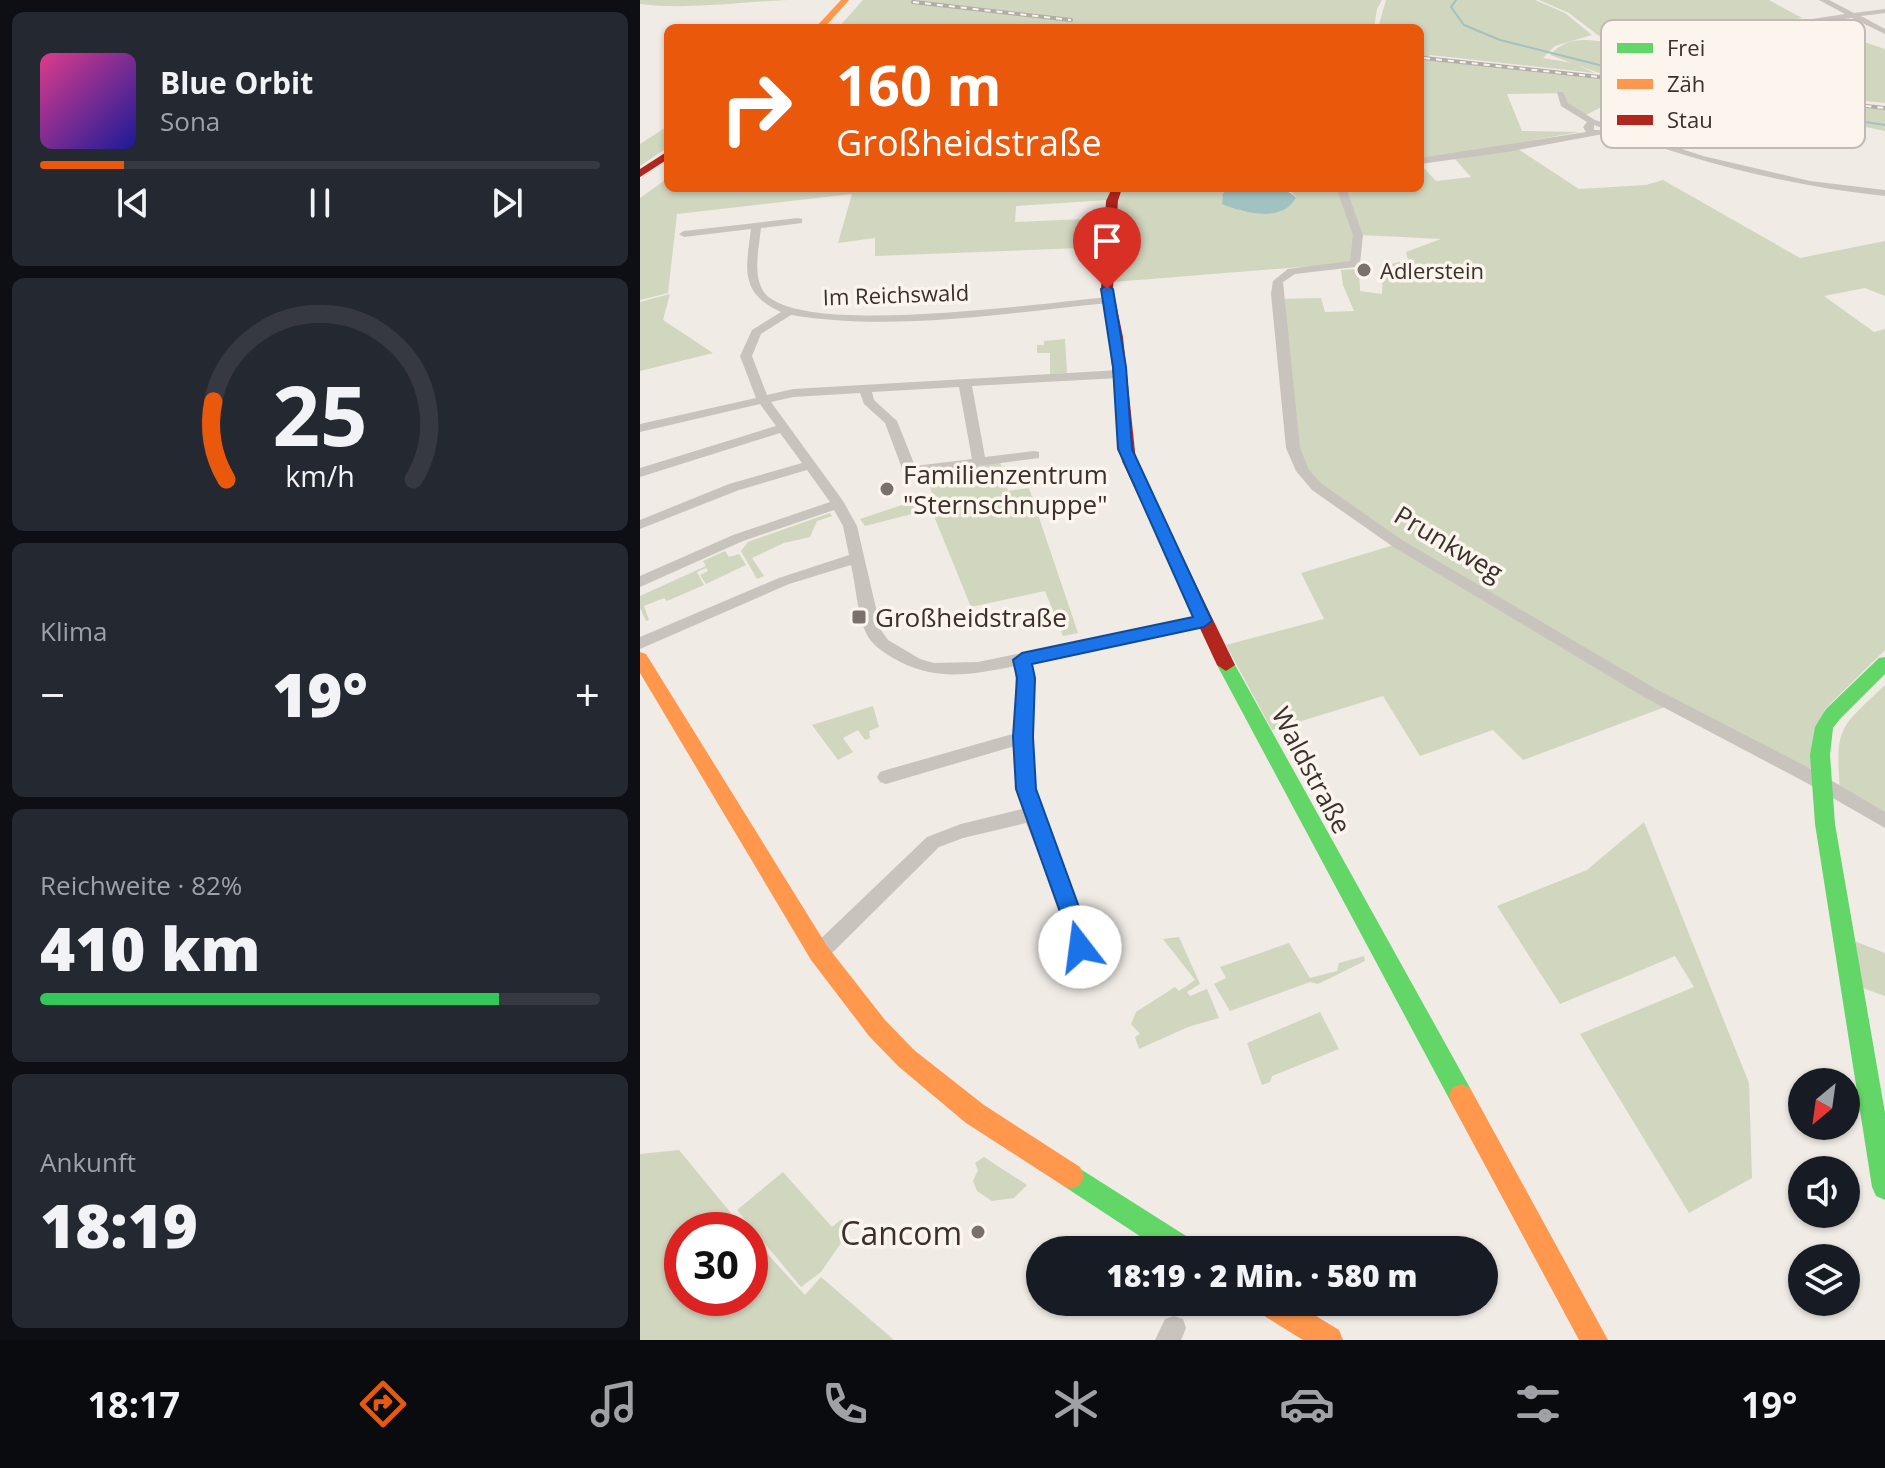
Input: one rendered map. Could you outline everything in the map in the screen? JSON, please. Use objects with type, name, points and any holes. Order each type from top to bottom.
[{"type":"main road","points":[[823,24],[845,0]]},
{"type":"main road","points":[[835,24],[857,0]]},
{"type":"main road","points":[[640,174],[664,157]]},
{"type":"main road","points":[[640,186],[664,169]]},
{"type":"main road","name":"Waldstraße","points":[[1115,192],[1112,201],[1109,300],[1129,461],[1204,621],[1594,1340]]},
{"type":"main road","points":[[640,658],[819,953],[848,993],[906,1058],[975,1114],[1163,1236]]},
{"type":"main road","points":[[1885,663],[1833,714],[1824,727],[1821,783],[1885,1187]]},
{"type":"main road","points":[[1290,1316],[1329,1340]]},
{"type":"street","points":[[1823,0],[1860,20]]},
{"type":"street","points":[[1821,20],[1885,11]]},
{"type":"street","points":[[1865,22],[1885,32]]},
{"type":"street","points":[[1560,94],[1564,104],[1591,127]]},
{"type":"street","points":[[1424,160],[1507,149],[1591,127],[1601,129]]},
{"type":"street","points":[[1672,148],[1777,180],[1837,190],[1885,193]]},
{"type":"street","name":"Prunkweg","points":[[1342,192],[1358,235],[1355,264],[1292,271],[1278,281],[1293,448],[1303,471],[1317,487],[1347,511],[1397,543],[1650,693],[1821,783],[1885,821]]},
{"type":"street","points":[[684,234],[798,221]]},
{"type":"street","name":"Im Reichswald","points":[[756,226],[752,274],[758,290],[765,301],[788,312],[811,317],[867,320],[1109,300]]},
{"type":"street","points":[[788,312],[756,332],[746,356],[762,398],[838,504],[855,538],[873,631],[882,644],[914,663],[934,669],[978,668],[1204,621]]},
{"type":"street","points":[[640,428],[793,393],[1120,374]]},
{"type":"street","points":[[965,384],[979,461]]},
{"type":"street","points":[[865,389],[868,401],[891,421],[910,471],[1034,455]]},
{"type":"street","points":[[640,473],[782,428]]},
{"type":"street","points":[[640,525],[734,487],[810,465]]},
{"type":"street","points":[[640,582],[738,538],[838,504]]},
{"type":"street","points":[[640,643],[784,581],[857,558]]},
{"type":"street","points":[[1022,660],[1026,678],[1023,737],[1026,789],[1069,909]]},
{"type":"street","points":[[886,777],[1023,737]]},
{"type":"street","points":[[819,953],[933,842],[961,831],[1033,814]]},
{"type":"green space","points":[[640,0],[788,0],[677,6],[640,4]]},
{"type":"green space","points":[[863,0],[1382,0],[1375,24],[842,24]]},
{"type":"green space","points":[[1386,0],[1535,0],[1565,13],[1592,35],[1555,46],[1543,58],[1573,63],[1595,73],[1430,55],[1424,58],[1424,24],[1379,24]]},
{"type":"green space","points":[[1539,0],[1769,0],[1802,18],[1601,20],[1601,37],[1569,13]]},
{"type":"green space","points":[[1571,42],[1601,42],[1601,74],[1550,55]]},
{"type":"green space","points":[[1865,42],[1885,49],[1885,103],[1865,101]]},
{"type":"green space","points":[[1424,59],[1601,78],[1601,107],[1586,115],[1567,104],[1563,93],[1507,94],[1522,131],[1580,132],[1424,159]]},
{"type":"green space","points":[[1865,108],[1885,110],[1885,131],[1865,127]]},
{"type":"green space","points":[[664,129],[664,150],[640,166],[640,144]]},
{"type":"green space","points":[[1518,149],[1579,189],[1646,185],[1663,180],[1800,258],[1885,241],[1885,296],[1865,288],[1824,296],[1874,332],[1885,329],[1885,650],[1825,709],[1812,768],[1807,769],[1652,691],[1400,542],[1320,486],[1307,470],[1297,445],[1281,299],[1321,298],[1325,312],[1354,311],[1343,285],[1341,270],[1359,269],[1360,291],[1382,294],[1383,266],[1408,260],[1406,252],[1441,239],[1361,235],[1345,192],[1424,192],[1424,168],[1436,181],[1471,177],[1455,159]]},
{"type":"green space","points":[[664,181],[664,192],[1111,192],[1108,200],[1016,206],[1015,222],[1107,218],[1105,247],[875,256],[875,238],[838,243],[852,194],[677,214],[668,293],[640,300],[640,198]]},
{"type":"green space","points":[[1120,192],[1225,192],[1240,211],[1263,213],[1286,208],[1296,198],[1292,192],[1338,192],[1354,236],[1351,263],[1113,282],[1112,242]]},
{"type":"green space","points":[[670,294],[663,320],[713,353],[640,371],[640,302]]},
{"type":"green space","points":[[1065,339],[1067,373],[1050,374],[1050,353],[1037,353],[1037,345],[1044,345],[1044,341]]},
{"type":"green space","points":[[1000,462],[1008,491],[1029,488],[1078,633],[1063,636],[1045,591],[971,607],[931,509],[865,526],[860,519],[911,502],[935,500],[925,475]]},
{"type":"green space","points":[[830,513],[832,516],[817,521],[810,537],[784,543],[752,558],[764,576],[757,579],[741,551],[748,542]]},
{"type":"green space","points":[[1394,545],[1665,707],[1523,760],[1493,730],[1420,756],[1383,696],[1272,730],[1226,645],[1324,619],[1301,573]]},
{"type":"green space","points":[[725,551],[729,557],[739,554],[746,565],[706,584],[700,575],[708,571],[706,568],[697,572],[704,585],[667,601],[664,598],[644,606],[649,620],[646,621],[640,608],[640,596],[706,566],[703,561]]},
{"type":"green space","points":[[1885,685],[1885,816],[1840,790],[1839,753],[1840,740],[1850,720]]},
{"type":"green space","points":[[873,706],[879,727],[869,731],[870,738],[865,740],[858,730],[843,738],[853,752],[838,760],[812,725]]},
{"type":"green space","points":[[1644,822],[1749,1083],[1752,1178],[1689,1213],[1580,1034],[1694,987],[1675,956],[1560,1004],[1497,906],[1587,870]]},
{"type":"green space","points":[[1179,937],[1200,984],[1187,992],[1190,996],[1207,989],[1219,1018],[1188,1027],[1139,1049],[1135,1037],[1140,1034],[1131,1024],[1136,1012],[1175,987],[1179,991],[1195,980],[1163,939]]},
{"type":"green space","points":[[1854,941],[1885,953],[1885,996],[1860,987]]},
{"type":"green space","points":[[1289,943],[1310,978],[1337,971],[1339,963],[1364,956],[1365,961],[1318,984],[1310,982],[1230,1011],[1214,984],[1226,978],[1220,967]]},
{"type":"green space","points":[[1320,1012],[1339,1049],[1272,1076],[1270,1082],[1262,1085],[1247,1043]]},
{"type":"green space","points":[[679,1150],[730,1212],[664,1212],[664,1316],[768,1316],[768,1255],[805,1295],[821,1277],[894,1340],[640,1340],[640,1154]]},
{"type":"green space","points":[[984,1157],[1027,1185],[1014,1198],[992,1201],[977,1191],[973,1181],[978,1170],[975,1163]]},
{"type":"green space","points":[[783,1172],[832,1227],[842,1219],[850,1230],[821,1272],[801,1287],[768,1247],[768,1212],[737,1210]]},
{"type":"water","points":[[1288,192],[1296,198],[1282,211],[1262,214],[1222,204],[1223,193]]},
{"type":"waterway","points":[[1456,0],[1451,7],[1464,25],[1500,40],[1601,65]]},
{"type":"waterway","points":[[1865,122],[1885,125]]},
{"type":"railway","points":[[913,2],[1071,20]]},
{"type":"railway","points":[[1424,58],[1601,77]]},
{"type":"railway","points":[[1865,106],[1885,108]]},
{"type":"traffic: fast","points":[[1885,663],[1833,714],[1824,727],[1820,755],[1825,824],[1885,1187]]},
{"type":"traffic: fast","points":[[1226,665],[1461,1096]]},
{"type":"traffic: fast","points":[[1071,1176],[1163,1236]]},
{"type":"traffic: slow","points":[[823,24],[845,0]]},
{"type":"traffic: slow","points":[[640,658],[819,953],[877,1028],[906,1058],[975,1114],[1071,1176]]},
{"type":"traffic: slow","points":[[1461,1096],[1594,1340]]},
{"type":"traffic: slow","points":[[1290,1316],[1329,1340]]},
{"type":"traffic: jam","points":[[640,174],[664,157]]},
{"type":"traffic: jam","points":[[1115,192],[1112,201],[1107,289],[1116,337],[1129,461],[1226,665]]},
{"type":"place","name":"Adlerstein","points":[[1364,270]]},
{"type":"place","name":"Familienzentrum \"Sternschnuppe\"","points":[[887,489]]},
{"type":"place","name":"Großheidstraße","points":[[859,617]]},
{"type":"place","name":"Cancom","points":[[978,1232]]},
{"type":"route","points":[[1080,947],[1080,929],[1069,909],[1026,789],[1023,737],[1026,678],[1022,660],[1204,621],[1125,449],[1120,367],[1107,289]]}]
